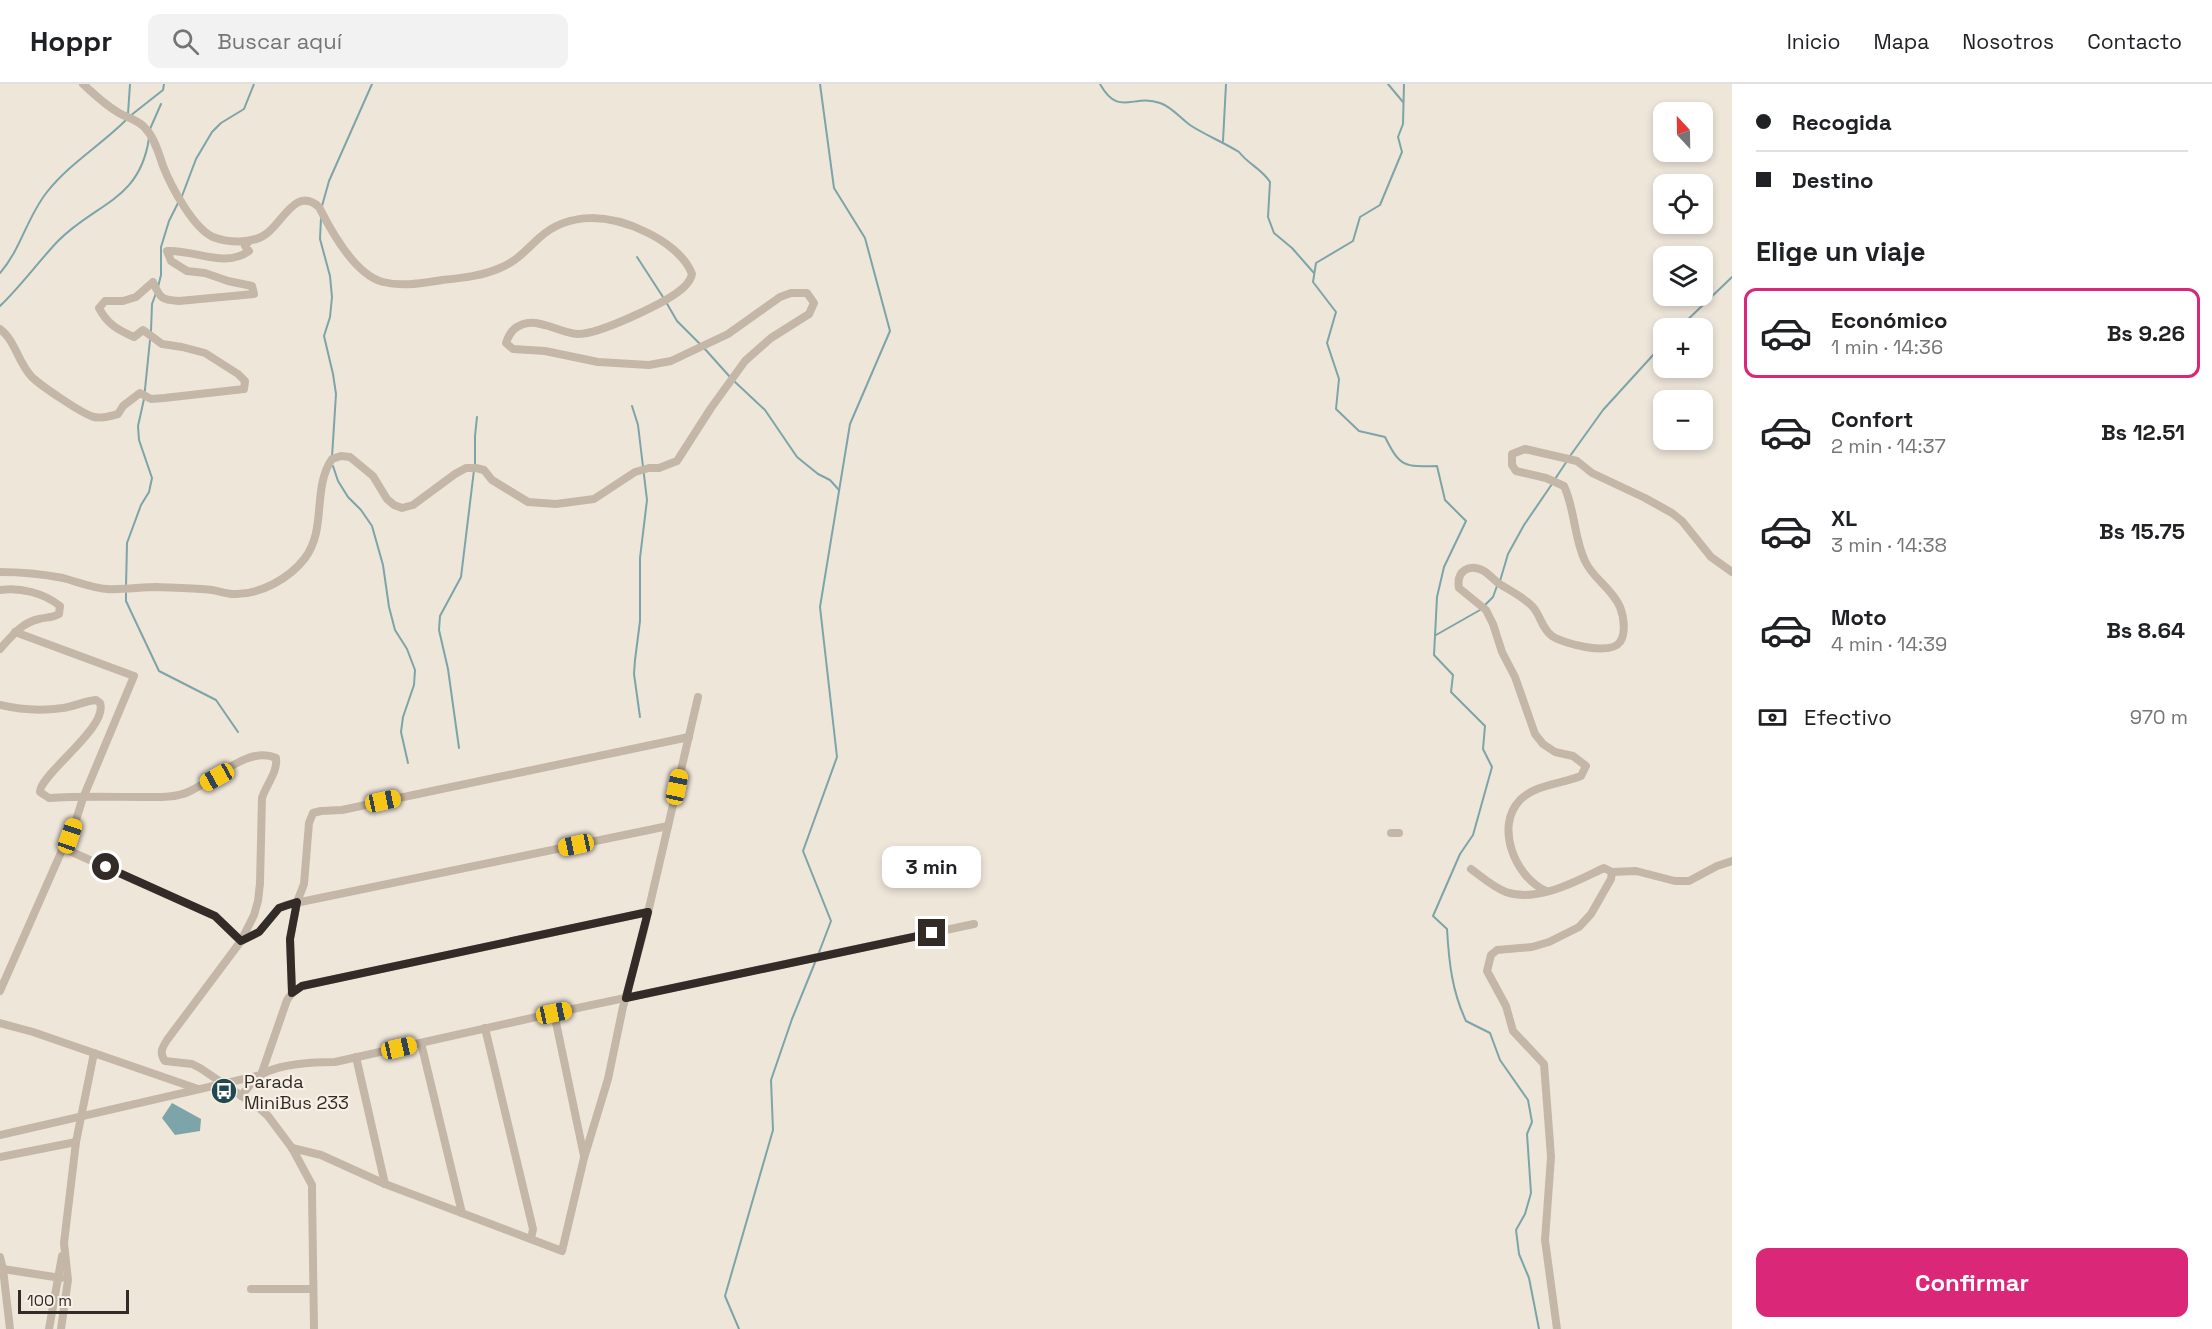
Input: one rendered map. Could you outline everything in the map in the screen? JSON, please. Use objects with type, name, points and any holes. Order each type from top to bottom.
[{"type":"street","points":[[0,572],[23,572],[63,578],[107,589],[155,587],[213,590],[235,595],[252,591],[272,584],[292,573],[305,559],[313,546],[317,531],[324,473],[332,459],[341,456],[350,458],[373,476],[387,499],[402,508],[413,505],[466,468],[484,470],[492,480],[528,502],[556,504],[594,499],[635,472],[659,468],[677,461],[686,451],[711,408],[745,361],[771,338],[809,314],[814,303],[807,293],[791,293],[780,297],[728,334],[671,361],[649,365],[598,362],[545,351],[513,349],[506,343],[510,332],[519,326],[531,322],[577,334],[592,333],[628,318],[684,287],[692,274],[683,260],[664,242],[633,225],[608,218],[588,216],[557,226],[540,237],[521,257],[500,269],[475,276],[400,285],[374,279],[362,269],[340,242],[319,207],[312,201],[305,200],[293,206],[268,233],[260,238],[249,241],[225,240],[212,236],[200,227],[184,204],[146,128],[109,106],[83,84]]},
{"type":"street","points":[[0,329],[8,335],[13,348],[31,376],[95,418],[106,418],[117,414],[123,406],[140,393],[151,399],[157,399],[244,389],[245,381],[238,374],[205,353],[182,346],[162,345],[143,330],[134,337],[119,331],[104,319],[99,308],[105,301],[123,301],[135,297],[153,282],[159,296],[167,300],[179,301],[254,294],[252,286],[205,273],[187,271],[171,261],[167,251],[178,250],[210,258],[240,257],[249,251],[245,246],[249,241]]},
{"type":"street","points":[[1546,891],[1530,881],[1522,870],[1510,844],[1509,823],[1513,811],[1526,796],[1544,787],[1581,776],[1586,766],[1573,756],[1555,752],[1543,744],[1535,734],[1493,624],[1486,610],[1459,588],[1459,575],[1464,569],[1471,567],[1483,571],[1533,607],[1542,627],[1557,639],[1608,650],[1622,640],[1624,621],[1617,600],[1590,572],[1583,557],[1570,500],[1564,486],[1546,478],[1516,471],[1512,465],[1512,454],[1525,448],[1577,461],[1592,473],[1672,513],[1682,521],[1711,557],[1732,572]]},
{"type":"street","points":[[0,590],[11,588],[24,590],[53,600],[60,606],[58,614],[52,618],[40,618],[22,626],[0,649]]},
{"type":"street","points":[[0,991],[70,836],[83,798],[134,675],[15,632]]},
{"type":"street","points":[[292,1148],[321,1155],[385,1184],[562,1251],[584,1158],[608,1079],[698,697]]},
{"type":"street","points":[[0,705],[28,710],[62,708],[90,700],[100,703],[101,712],[96,722],[42,783],[40,788],[44,796],[49,798],[158,797],[186,793],[241,760],[262,754],[276,758],[276,769],[266,784],[262,798],[262,855],[258,901],[248,929],[162,1049],[161,1056],[165,1060],[192,1064],[242,1096],[268,1116],[292,1148],[312,1185],[314,1329]]},
{"type":"street","points":[[292,993],[290,939],[297,902],[304,884],[308,830],[310,816],[313,813],[342,810],[689,737]]},
{"type":"street","points":[[241,941],[259,932],[279,908],[297,902],[668,826]]},
{"type":"street","points":[[63,848],[215,916],[241,941]]},
{"type":"street","points":[[1471,869],[1507,892],[1520,894],[1561,888],[1604,868],[1612,872],[1636,871],[1675,881],[1689,881],[1727,861],[1732,861]]},
{"type":"street","points":[[1557,1329],[1545,1240],[1551,1157],[1544,1064],[1513,1031],[1506,1006],[1487,971],[1491,955],[1497,950],[1532,947],[1579,927],[1591,914],[1611,879],[1612,872]]},
{"type":"street","points":[[242,1096],[261,1075],[283,1009],[292,993],[302,986],[648,912]]},
{"type":"street","points":[[0,1135],[261,1075],[287,1066],[312,1062],[335,1062],[974,924]]},
{"type":"street","points":[[554,1013],[584,1158]]},
{"type":"street","points":[[0,1023],[198,1089]]},
{"type":"street","points":[[485,1028],[533,1228],[531,1239]]},
{"type":"street","points":[[421,1043],[462,1212]]},
{"type":"street","points":[[61,1329],[64,1243],[76,1142],[94,1053]]},
{"type":"street","points":[[357,1057],[385,1184]]},
{"type":"street","points":[[0,1157],[76,1142]]},
{"type":"street","points":[[0,1257],[10,1329]]},
{"type":"street","points":[[3,1269],[63,1279]]},
{"type":"street","points":[[49,1329],[63,1279]]},
{"type":"street","points":[[251,1289],[312,1289]]},
{"type":"water","points":[[172,1103],[201,1119],[200,1131],[175,1135],[162,1118]]},
{"type":"waterway","points":[[128,114],[130,84]]},
{"type":"waterway","points":[[130,116],[163,90],[164,84]]},
{"type":"waterway","points":[[182,196],[196,159],[212,132],[221,123],[244,109],[254,84]]},
{"type":"waterway","points":[[322,206],[329,181],[372,84]]},
{"type":"waterway","points":[[818,955],[831,921],[803,851],[837,757],[820,607],[850,424],[890,331],[865,238],[834,188],[820,84]]},
{"type":"waterway","points":[[1100,84],[1107,94],[1120,102],[1160,103],[1190,125],[1239,152],[1270,182],[1268,217],[1274,233],[1292,248],[1314,273]]},
{"type":"waterway","points":[[1223,141],[1226,84]]},
{"type":"waterway","points":[[1388,84],[1403,102]]},
{"type":"waterway","points":[[1404,84],[1403,124],[1398,137],[1402,152],[1380,205],[1360,217],[1353,241],[1316,263],[1313,282],[1336,312],[1327,343],[1339,379],[1336,409],[1359,431],[1385,437],[1399,460],[1404,463],[1417,466],[1437,466],[1445,500],[1466,521],[1444,567],[1437,597],[1434,655],[1453,675],[1451,692],[1485,726],[1483,749],[1492,767],[1473,835],[1460,854],[1433,916],[1447,929],[1452,977],[1457,999],[1466,1021],[1490,1033],[1500,1060],[1528,1100],[1532,1122],[1527,1134],[1531,1193],[1525,1214],[1516,1230],[1519,1254],[1529,1278],[1539,1329]]},
{"type":"waterway","points":[[150,129],[161,104]]},
{"type":"waterway","points":[[0,273],[47,192],[65,172],[126,120]]},
{"type":"waterway","points":[[0,306],[58,241],[126,188],[144,159],[149,138]]},
{"type":"waterway","points":[[158,287],[161,275],[161,247],[169,221],[179,201]]},
{"type":"waterway","points":[[321,218],[320,239],[330,276],[332,297],[330,317],[324,336],[336,394],[332,457]]},
{"type":"waterway","points":[[637,257],[663,297]]},
{"type":"waterway","points":[[1689,318],[1732,277]]},
{"type":"waterway","points":[[151,331],[152,304],[156,293]]},
{"type":"waterway","points":[[666,302],[677,321],[700,344]]},
{"type":"waterway","points":[[126,587],[127,543],[141,505],[149,492],[152,478],[139,440],[138,426],[144,399],[150,340]]},
{"type":"waterway","points":[[704,348],[730,377]]},
{"type":"waterway","points":[[1570,456],[1603,410],[1653,355]]},
{"type":"waterway","points":[[734,381],[765,410],[797,457],[818,474],[830,480],[839,490]]},
{"type":"waterway","points":[[632,406],[638,425],[647,500],[640,558],[640,621],[634,674],[640,717]]},
{"type":"waterway","points":[[475,465],[477,417]]},
{"type":"waterway","points":[[1555,479],[1567,461]]},
{"type":"waterway","points":[[333,466],[338,481],[348,497],[372,526],[383,565],[395,630],[407,649],[415,670],[414,685],[403,717],[401,732],[408,763]]},
{"type":"waterway","points":[[459,748],[448,669],[439,630],[440,616],[461,577],[474,470]]},
{"type":"waterway","points":[[1500,581],[1508,554],[1524,525],[1552,484]]},
{"type":"waterway","points":[[1484,606],[1493,597],[1497,586]]},
{"type":"waterway","points":[[126,593],[126,601],[159,671],[216,700],[238,732]]},
{"type":"waterway","points":[[1436,635],[1480,610]]},
{"type":"waterway","points":[[739,1329],[725,1296],[773,1130],[771,1080],[816,960]]},
{"type":"place","name":"Parada MiniBus 233","points":[[224,1091]]},
{"type":"route","points":[[106,867],[215,916],[241,941],[259,932],[279,908],[297,902],[290,939],[292,993],[302,986],[648,912],[626,998],[932,933]]}]
